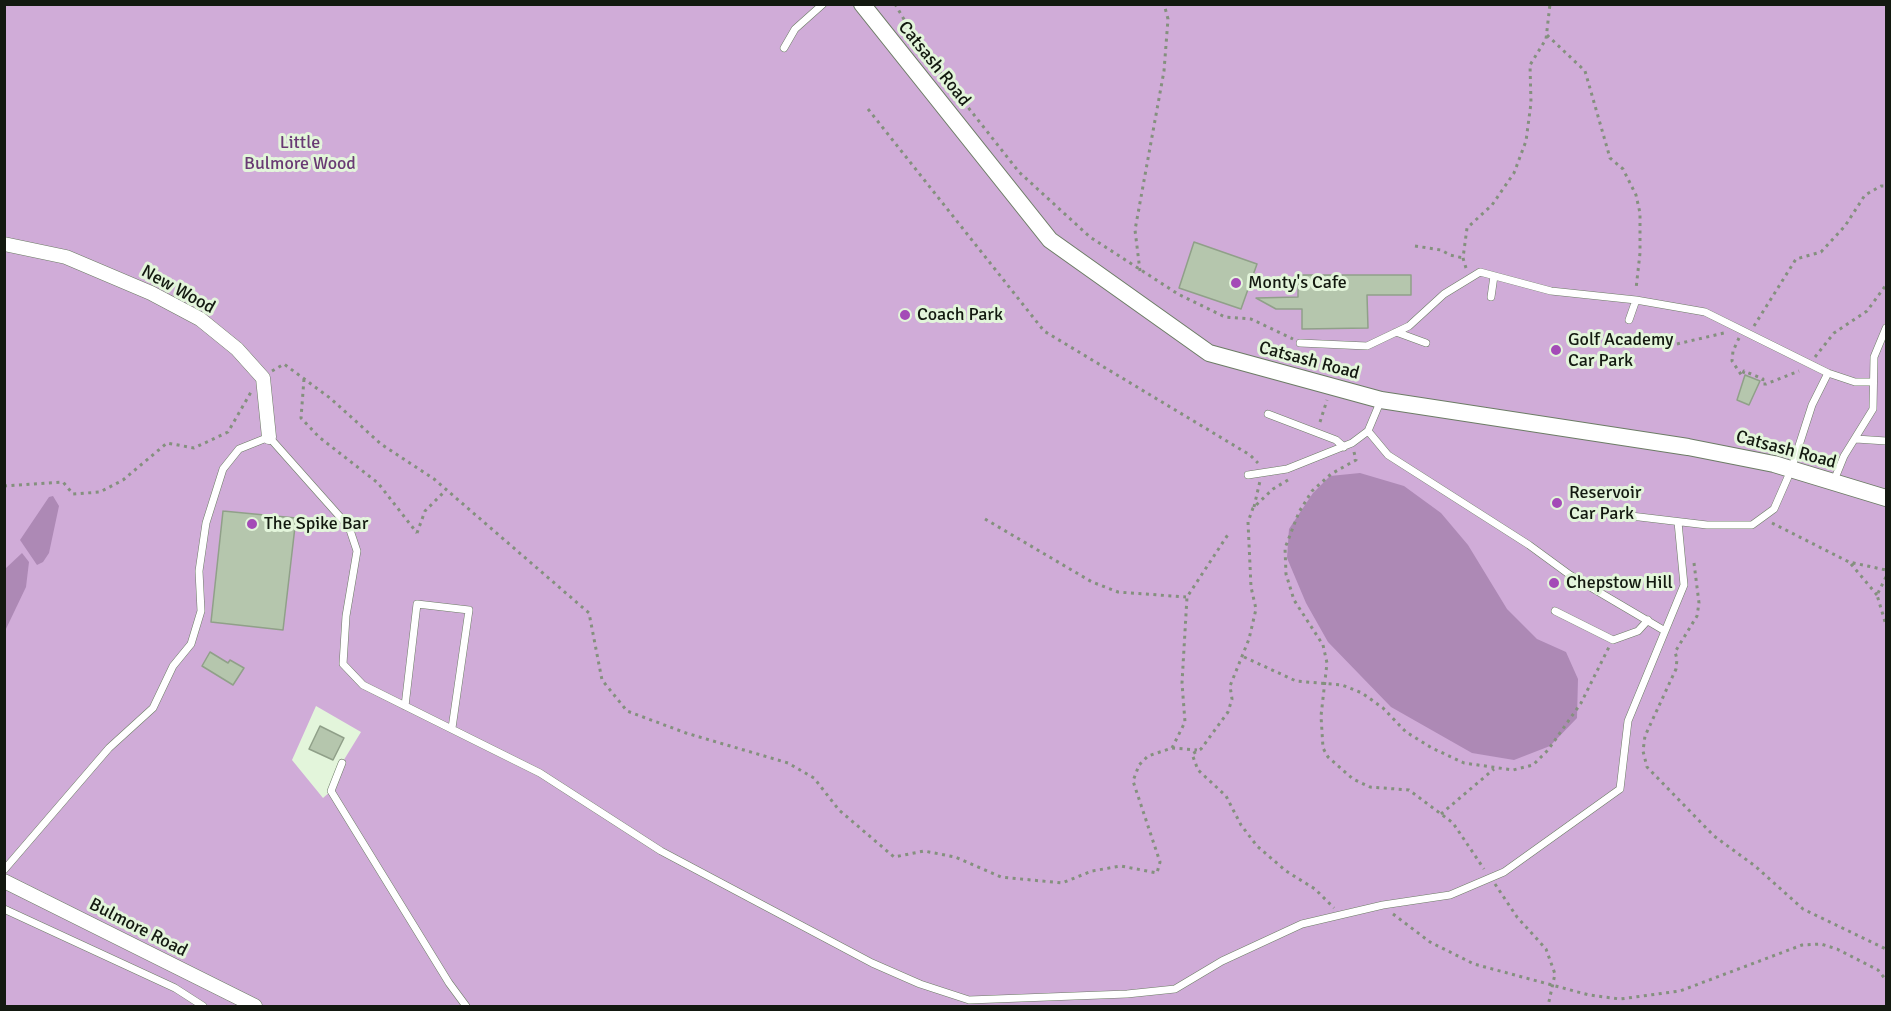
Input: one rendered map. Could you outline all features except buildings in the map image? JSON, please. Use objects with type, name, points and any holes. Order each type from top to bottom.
[{"type":"street","name":"Catsash Road","points":[[862,4],[1050,240],[1209,353],[1381,400],[1688,447],[1774,464],[1887,498]]},
{"type":"street","name":"New Wood","points":[[4,244],[66,257],[151,293],[200,320],[237,349],[263,378]]},
{"type":"street","points":[[263,378],[269,436]]},
{"type":"street","name":"Bulmore Road","points":[[4,881],[255,1006]]},
{"type":"lane","points":[[784,48],[795,29],[823,4]]},
{"type":"lane","points":[[1300,343],[1367,346],[1409,326],[1444,294],[1480,272],[1551,291],[1635,300],[1705,312],[1828,373],[1855,382],[1873,382]]},
{"type":"lane","points":[[1491,297],[1494,276]]},
{"type":"lane","points":[[1629,320],[1635,300]]},
{"type":"lane","points":[[1833,483],[1844,456],[1873,409],[1874,357],[1887,328]]},
{"type":"lane","points":[[1396,332],[1426,343]]},
{"type":"lane","points":[[1794,461],[1812,405],[1828,373]]},
{"type":"lane","points":[[1248,475],[1287,469],[1352,443],[1368,431],[1381,400]]},
{"type":"lane","points":[[1268,414],[1336,440],[1344,447]]},
{"type":"lane","points":[[1368,431],[1388,455],[1528,545],[1570,575],[1665,630]]},
{"type":"lane","points":[[4,870],[109,748],[153,708],[173,666],[191,644],[201,611],[199,571],[206,524],[223,469],[238,449],[269,436],[349,527],[357,551],[346,616],[343,664],[363,685],[540,773],[661,851],[872,963],[920,984],[969,1000],[1127,994],[1175,989],[1222,961],[1302,924],[1383,905],[1450,895],[1504,872],[1620,789],[1628,721],[1684,585],[1678,522]]},
{"type":"lane","points":[[1856,439],[1887,441]]},
{"type":"lane","points":[[1631,516],[1738,527],[1752,525],[1764,519],[1774,509],[1788,477]]},
{"type":"lane","points":[[405,706],[417,604],[469,610],[453,728]]},
{"type":"lane","points":[[1555,611],[1612,640],[1638,631],[1648,620]]},
{"type":"lane","points":[[342,763],[331,791],[449,983],[466,1006]]},
{"type":"lane","points":[[4,909],[175,988],[203,1006]]},
{"type":"path","points":[[895,4],[919,45],[1019,172],[1090,237],[1140,271],[1225,317],[1251,319],[1300,343]]},
{"type":"path","points":[[1140,271],[1135,230],[1164,71],[1168,20],[1164,4]]},
{"type":"path","points":[[1415,246],[1441,250],[1463,258],[1467,228],[1492,205],[1514,173],[1526,141],[1532,103],[1530,65],[1546,34],[1550,4]]},
{"type":"path","points":[[1546,34],[1586,71],[1610,158],[1623,169],[1636,195],[1640,213],[1640,253],[1635,300]]},
{"type":"path","points":[[868,109],[1044,331],[1250,455],[1258,464],[1261,487],[1248,522],[1249,554],[1256,609],[1243,656],[1230,686],[1232,699],[1228,712],[1192,754],[1198,770],[1226,795],[1241,825],[1257,846],[1286,871],[1315,889],[1341,915]]},
{"type":"path","points":[[1887,186],[1881,186],[1865,195],[1845,225],[1821,252],[1796,259],[1747,331],[1739,338],[1733,351],[1735,367],[1742,376],[1744,371],[1763,380],[1762,384],[1790,377],[1810,363],[1834,333],[1867,311],[1887,285]]},
{"type":"path","points":[[1677,344],[1729,332],[1739,338]]},
{"type":"path","points":[[4,486],[63,482],[73,494],[100,492],[123,480],[167,443],[194,448],[228,432],[246,399],[263,378],[284,364],[381,444],[446,490],[589,613],[602,680],[627,711],[686,733],[788,763],[814,778],[838,810],[894,857],[924,851],[956,857],[1001,877],[1062,883],[1092,871],[1121,866],[1157,873],[1161,862],[1133,781],[1139,765],[1148,756],[1172,748],[1197,750]]},
{"type":"path","points":[[304,379],[301,418],[319,437],[378,483],[417,533],[425,511],[446,490]]},
{"type":"path","points":[[1316,433],[1331,387]]},
{"type":"path","points":[[1352,443],[1356,459],[1331,474],[1312,491],[1299,512],[1285,548],[1286,574],[1294,600],[1323,645],[1327,663],[1322,737],[1328,756],[1353,779],[1370,787],[1409,790],[1453,823],[1517,917],[1546,949],[1555,974],[1554,987],[1548,1006]]},
{"type":"path","points":[[1253,508],[1273,489],[1290,479]]},
{"type":"path","points":[[985,519],[1101,585],[1118,592],[1187,597]]},
{"type":"path","points":[[1764,519],[1849,562],[1887,570]]},
{"type":"path","points":[[1172,748],[1185,722],[1187,597],[1229,533]]},
{"type":"path","points":[[1693,559],[1700,603],[1697,615],[1675,651],[1676,669],[1645,736],[1643,751],[1647,768],[1714,836],[1755,866],[1803,909],[1887,948]]},
{"type":"path","points":[[1849,562],[1877,595],[1887,626]]},
{"type":"path","points":[[1877,595],[1887,577]]},
{"type":"path","points":[[1243,656],[1273,673],[1296,681],[1324,682],[1362,693],[1383,708],[1406,732],[1432,748],[1464,763],[1513,770],[1533,765],[1548,750],[1581,703],[1612,640]]},
{"type":"path","points":[[1441,814],[1494,769]]},
{"type":"path","points":[[1383,905],[1409,929],[1466,959],[1554,987],[1620,999],[1680,991],[1802,945],[1821,944],[1837,948],[1878,970],[1887,980]]},
{"type":"green space","name":"Little Bulmore Wood","points":[[5,5],[1886,5],[1886,1006],[5,1006]],"holes":[[[316,706],[361,732],[342,763],[331,791],[323,798],[292,760]]]},
{"type":"shaded area","points":[[1360,473],[1404,486],[1441,513],[1468,545],[1507,609],[1537,639],[1566,652],[1578,679],[1577,718],[1550,746],[1514,760],[1472,753],[1391,707],[1328,642],[1306,603],[1287,558],[1289,529],[1313,493],[1330,476]]},
{"type":"shaded area","points":[[53,496],[59,506],[49,553],[43,562],[37,565],[20,540],[49,497]]},
{"type":"shaded area","points":[[22,553],[29,562],[26,587],[5,631],[5,569]]},
{"type":"place","name":"Monty's Cafe","points":[[1236,283]]},
{"type":"place","name":"Coach Park","points":[[905,315]]},
{"type":"place","name":"Golf Academy Car Park","points":[[1556,350]]},
{"type":"place","name":"Reservoir Car Park","points":[[1557,503]]},
{"type":"place","name":"The Spike Bar","points":[[252,524]]},
{"type":"place","name":"Chepstow Hill","points":[[1554,583]]}]
